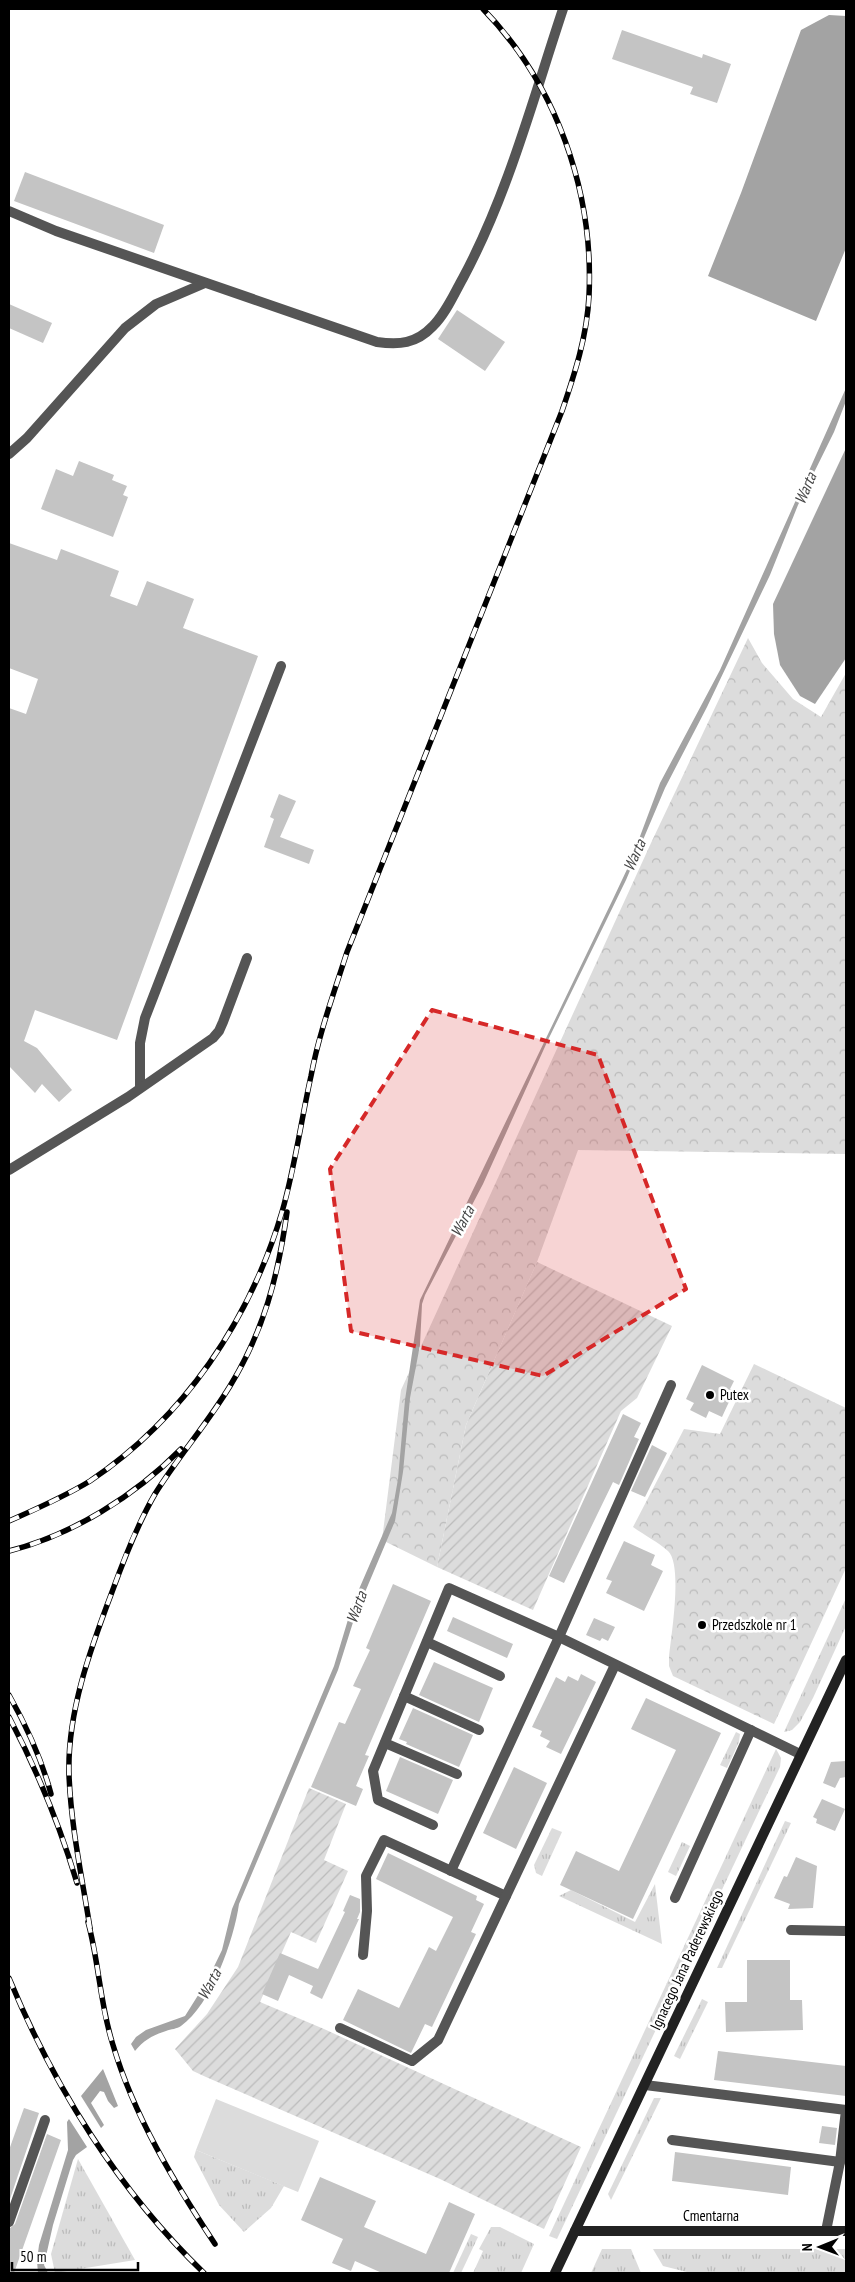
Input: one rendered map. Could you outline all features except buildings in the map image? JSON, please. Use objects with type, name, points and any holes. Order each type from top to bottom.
[{"type":"main road","name":"Ignacego Jana Paderewskiego","points":[[555,2273],[846,1660]]},
{"type":"main road","name":"Cmentarna","points":[[575,2231],[846,2231]]},
{"type":"street","points":[[9,211],[56,231],[377,342],[398,345],[415,339],[432,327],[449,304],[478,251],[495,208],[563,9]]},
{"type":"street","points":[[9,454],[27,438],[125,328],[156,304],[205,283]]},
{"type":"street","points":[[140,1088],[140,1043],[145,1018],[281,666]]},
{"type":"street","points":[[9,1170],[140,1088],[219,1031],[247,958]]},
{"type":"street","points":[[451,1870],[559,1637],[671,1385]]},
{"type":"street","points":[[433,1825],[378,1800],[373,1771],[449,1588],[559,1637],[800,1754]]},
{"type":"street","points":[[426,1642],[500,1676]]},
{"type":"street","points":[[340,2028],[412,2061],[438,2040],[615,1665]]},
{"type":"street","points":[[404,1696],[479,1730]]},
{"type":"street","points":[[675,1898],[751,1730]]},
{"type":"street","points":[[385,1743],[457,1774]]},
{"type":"street","points":[[363,1955],[367,1910],[366,1876],[384,1840],[506,1896]]},
{"type":"street","points":[[792,1930],[846,1931]]},
{"type":"street","points":[[645,2085],[846,2110],[845,2135],[826,2231]]},
{"type":"street","points":[[9,2222],[45,2120]]},
{"type":"street","points":[[672,2140],[840,2162]]},
{"type":"highlighted area","points":[[432,1010],[598,1055],[686,1289],[543,1376],[351,1331],[330,1169]]},
{"type":"green space","points":[[748,638],[762,663],[793,699],[821,717],[846,673],[846,1154],[578,1150],[537,1262],[466,1425],[437,1567],[382,1540],[401,1390],[651,843]]},
{"type":"green space","points":[[537,1262],[672,1326],[637,1398],[621,1411],[533,1610],[437,1567],[466,1425]]},
{"type":"green space","points":[[754,1364],[846,1408],[846,1568],[774,1724],[673,1676],[669,1666],[675,1601],[675,1571],[672,1559],[668,1551],[633,1527],[684,1429],[720,1434]]},
{"type":"green space","points":[[846,1598],[846,1626],[813,1698],[800,1722],[792,1730],[784,1732]]},
{"type":"green space","points":[[736,1732],[740,1734],[739,1742],[727,1768],[720,1765]]},
{"type":"green space","points":[[776,1749],[781,1758],[780,1767],[557,2239],[549,2236]]},
{"type":"green space","points":[[309,1788],[346,1804],[324,1860],[348,1871],[316,1943],[291,1932],[260,2002],[324,2029],[581,2147],[544,2229],[440,2179],[193,2071],[175,2049],[207,2014],[238,1967]]},
{"type":"green space","points":[[785,1821],[791,1823],[722,1968],[717,1968]]},
{"type":"green space","points":[[552,1828],[562,1832],[542,1876],[536,1873],[534,1865]]},
{"type":"green space","points":[[682,1842],[690,1846],[676,1876],[668,1872]]},
{"type":"green space","points":[[655,1884],[662,1944],[559,1896],[571,1890],[635,1922]]},
{"type":"green space","points":[[702,1999],[708,2002],[680,2059],[674,2056]]},
{"type":"green space","points":[[654,2098],[661,2098],[611,2200],[608,2194]]},
{"type":"green space","points":[[216,2099],[319,2141],[298,2192],[196,2150]]},
{"type":"green space","points":[[196,2150],[284,2186],[271,2208],[244,2232],[219,2205],[194,2157]]},
{"type":"green space","points":[[78,2159],[135,2260],[55,2273],[51,2254]]},
{"type":"green space","points":[[491,2227],[500,2227],[534,2244],[521,2273],[473,2273],[483,2251],[479,2249]]},
{"type":"green space","points":[[471,2234],[478,2237],[461,2273],[453,2273]]},
{"type":"green space","points":[[602,2249],[631,2249],[641,2273],[591,2273]]},
{"type":"green space","points":[[653,2249],[846,2249],[846,2273],[691,2273],[663,2266]]},
{"type":"water","points":[[829,15],[846,16],[846,248],[816,321],[708,276],[741,193],[801,30]]},
{"type":"water","name":"Warta","points":[[846,388],[846,401],[834,432],[798,505],[770,575],[707,707],[665,788],[626,880],[548,1040],[483,1184],[425,1295],[422,1304],[420,1345],[410,1398],[403,1472],[395,1521],[355,1616],[338,1670],[239,1904],[232,1935],[219,1971],[202,2003],[192,2016],[179,2027],[149,2038],[135,2051],[131,2044],[136,2037],[146,2030],[185,2016],[207,1981],[222,1950],[232,1909],[334,1666],[353,1603],[392,1513],[398,1479],[405,1400],[420,1300],[630,863],[660,783],[720,670]]},
{"type":"water","points":[[846,448],[846,658],[815,704],[800,696],[780,665],[774,634],[773,604]]},
{"type":"water","points":[[103,2069],[118,2106],[114,2108],[104,2092],[100,2091],[91,2103],[104,2125],[101,2128],[81,2096]]},
{"type":"water","points":[[69,2119],[87,2147],[76,2155],[73,2160],[53,2225],[44,2265],[48,2273],[38,2273],[39,2245],[68,2150],[67,2122]]},
{"type":"railway","points":[[9,1521],[60,1498],[90,1481],[124,1456],[155,1428],[184,1397],[209,1363],[232,1328],[252,1291],[282,1212],[291,1178],[318,1044],[347,952],[562,411],[571,383],[583,340],[589,296],[589,257],[585,217],[577,179],[565,141],[550,105],[531,71],[509,39],[483,9]]},
{"type":"railway","points":[[90,1928],[74,1833],[69,1775],[72,1728],[88,1659],[126,1555],[142,1518],[164,1480],[230,1386],[252,1344],[261,1323],[274,1281],[287,1212]]},
{"type":"railway","points":[[9,1551],[56,1535],[101,1512],[144,1483],[181,1449]]},
{"type":"railway","points":[[9,1695],[33,1744],[51,1794]]},
{"type":"railway","points":[[9,1717],[47,1798],[77,1883]]},
{"type":"railway","points":[[88,1922],[105,2015],[113,2045],[132,2097],[170,2173],[215,2244]]},
{"type":"railway","points":[[9,1978],[46,2059],[92,2136],[144,2208],[204,2273]]},
{"type":"place","name":"Putex","points":[[710,1395]]},
{"type":"place","name":"Przedszkole nr 1","points":[[702,1625]]}]
